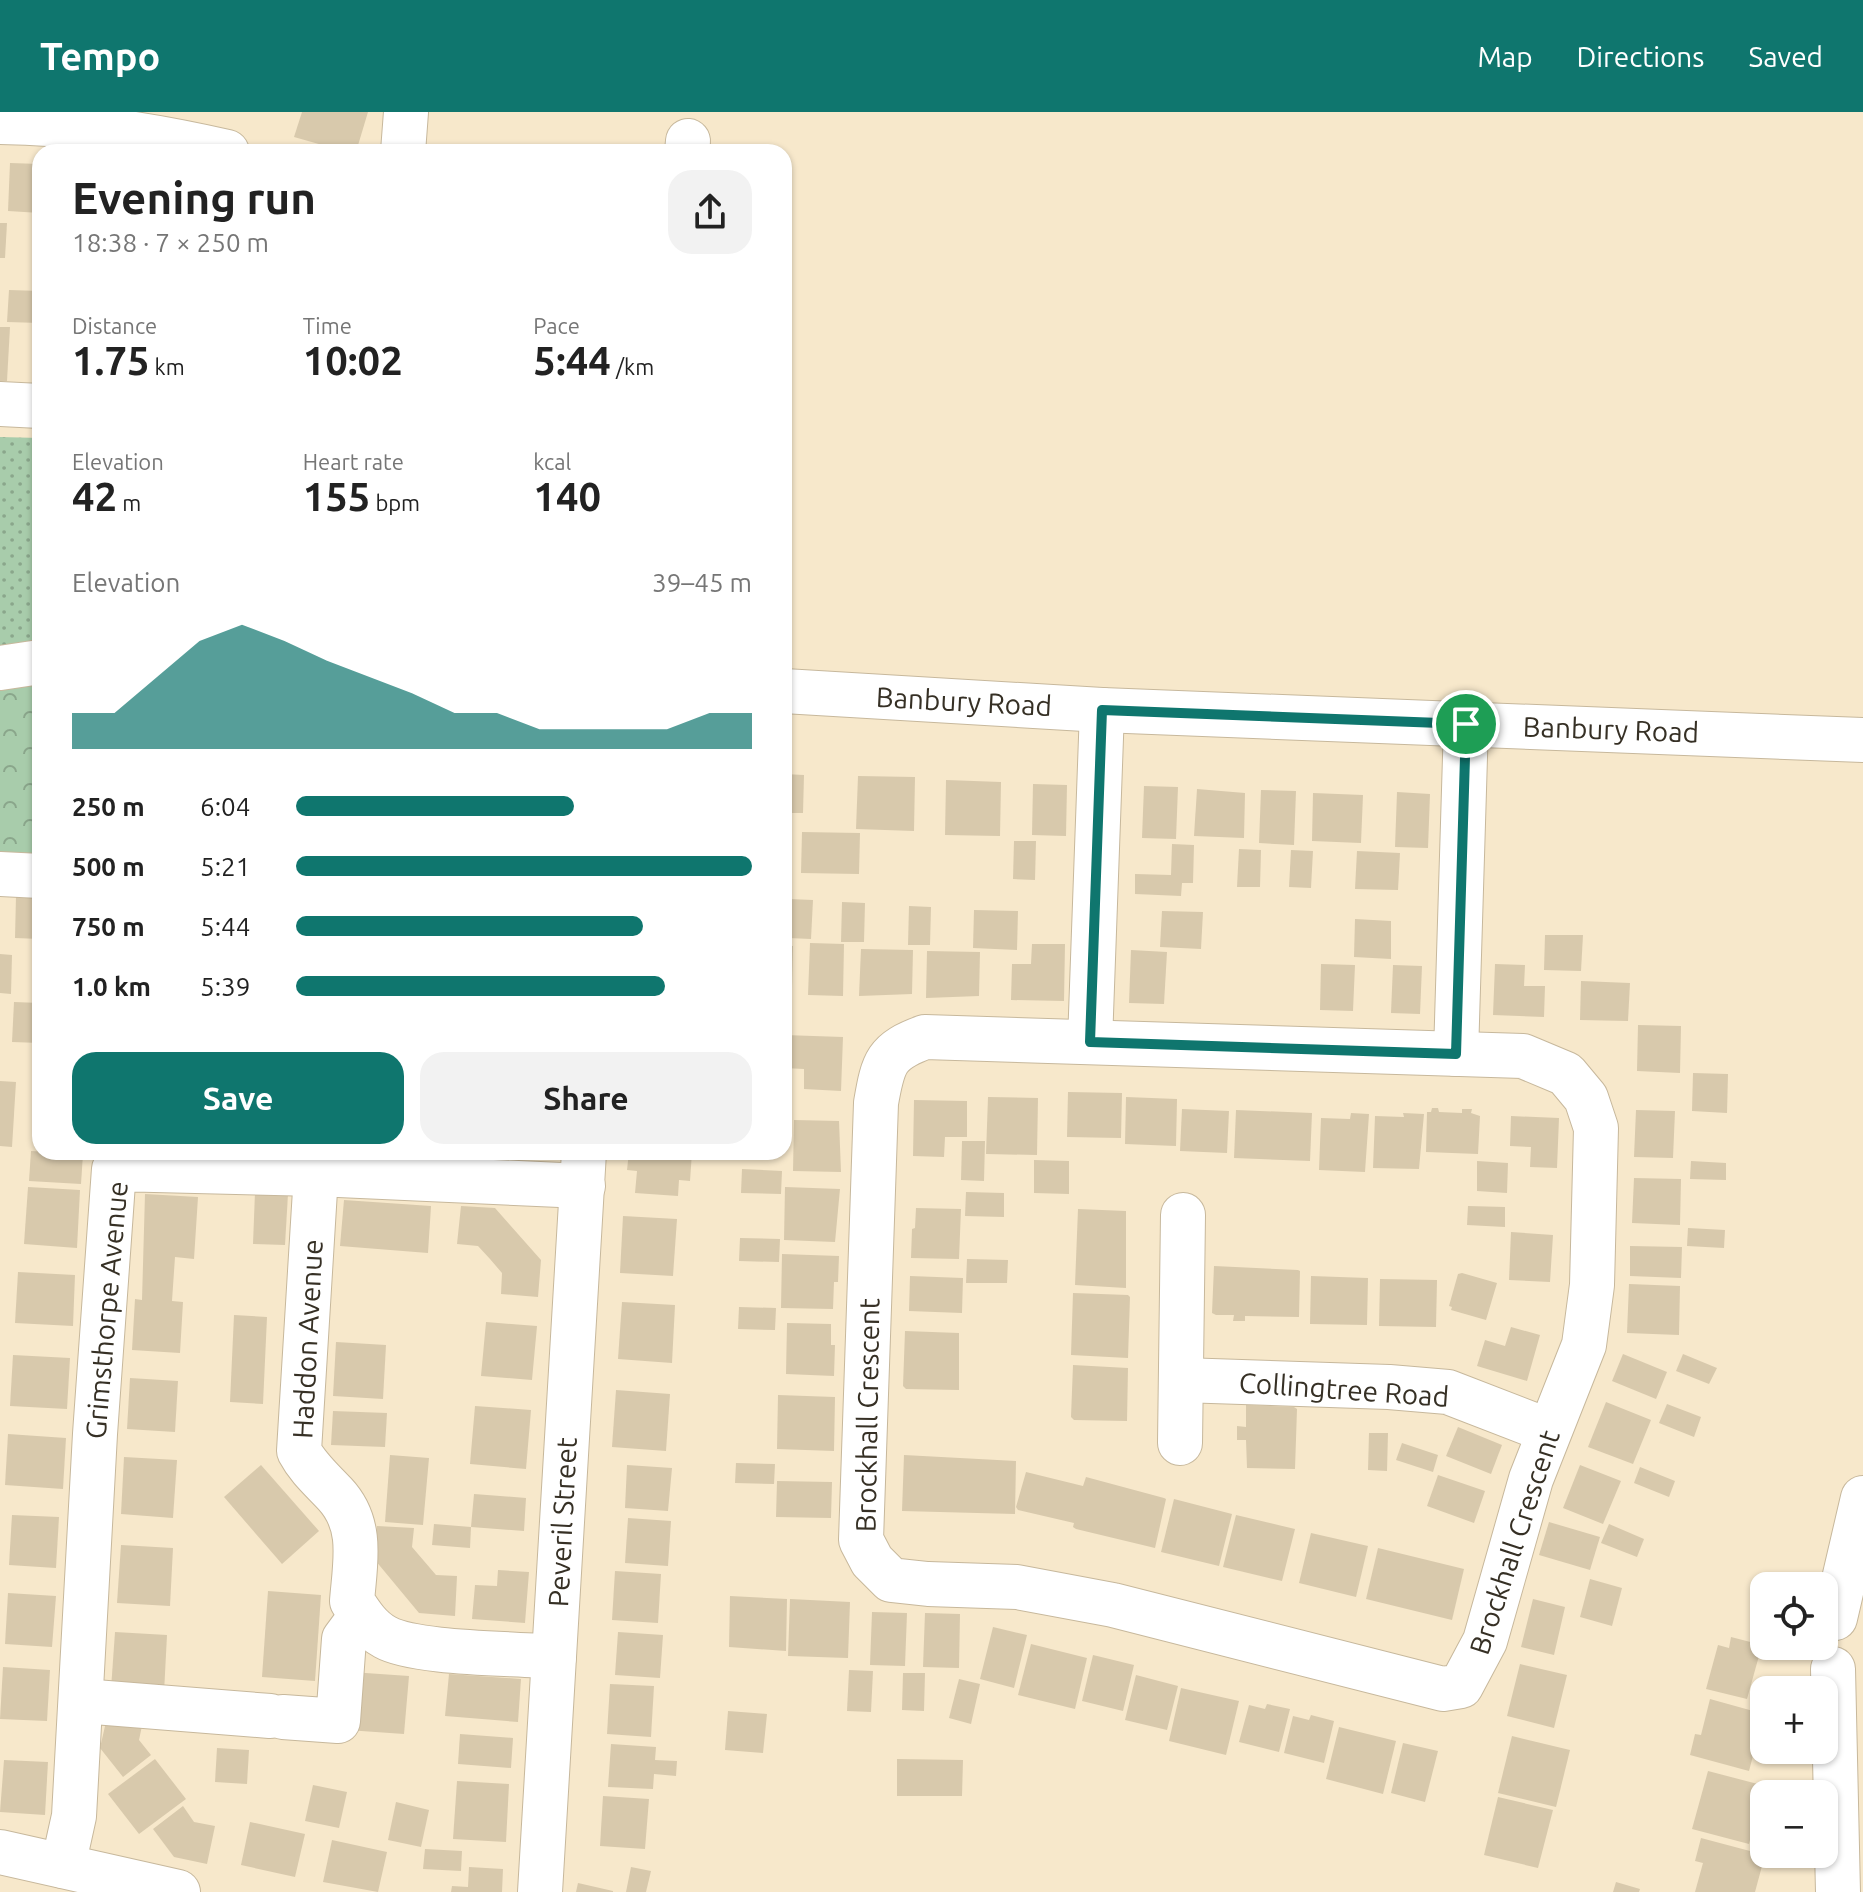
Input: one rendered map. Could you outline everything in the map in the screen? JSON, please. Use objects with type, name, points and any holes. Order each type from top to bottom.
[{"type":"street","points":[[404,144],[406,112]]},
{"type":"street","points":[[24,119],[194,144]]},
{"type":"street","points":[[0,404],[32,406]]},
{"type":"street","points":[[0,668],[32,663]]},
{"type":"street","name":"Banbury Road","points":[[792,691],[1102,710],[1863,740]]},
{"type":"street","points":[[1090,1042],[1102,710]]},
{"type":"street","points":[[1456,1054],[1466,724]]},
{"type":"street","points":[[0,874],[32,876]]},
{"type":"street","name":"Brockhall Crescent","points":[[925,1037],[1456,1054],[1523,1056],[1566,1074],[1586,1098],[1596,1128],[1592,1285],[1584,1345],[1549,1431],[1508,1555],[1485,1641],[1461,1686],[1443,1689],[1113,1605],[1017,1587],[891,1580],[872,1561],[861,1540],[876,1103],[881,1071],[899,1047],[925,1037]]},
{"type":"street","name":"Grimsthorpe Avenue","points":[[63,1866],[72,1828],[82,1701],[105,1160],[316,1174],[584,1169]]},
{"type":"street","name":"Peveril Street","points":[[540,1892],[584,1169]]},
{"type":"street","name":"Haddon Avenue","points":[[316,1174],[299,1451],[306,1464],[338,1497],[351,1517],[357,1536],[352,1601],[361,1616]]},
{"type":"street","points":[[1180,1443],[1183,1215]]},
{"type":"street","name":"Collingtree Road","points":[[1181,1380],[1448,1392],[1549,1431]]},
{"type":"street","points":[[1838,1605],[1863,1498]]},
{"type":"street","points":[[82,1701],[338,1721],[344,1639],[361,1616],[372,1629],[388,1639],[411,1646],[554,1657]]},
{"type":"street","points":[[1833,1669],[1838,1892]]},
{"type":"street","points":[[0,1852],[178,1892]]},
{"type":"green space","points":[[0,437],[32,438],[32,641],[0,651]]},
{"type":"green space","points":[[32,682],[32,860],[0,859],[0,688]]},
{"type":"building","points":[[302,112],[368,112],[358,144],[319,144],[294,137]]},
{"type":"building","points":[[10,163],[32,164],[32,212],[8,211]]},
{"type":"building","points":[[0,223],[7,223],[5,258],[0,258]]},
{"type":"building","points":[[9,290],[32,291],[32,323],[7,322]]},
{"type":"building","points":[[0,327],[10,327],[7,381],[0,381]]},
{"type":"building","points":[[792,774],[804,775],[803,813],[792,813]]},
{"type":"building","points":[[858,776],[915,777],[914,831],[856,829]]},
{"type":"building","points":[[946,780],[1001,782],[1000,836],[945,835]]},
{"type":"building","points":[[1033,784],[1067,785],[1066,836],[1032,835]]},
{"type":"building","points":[[1144,786],[1178,787],[1176,839],[1142,838]]},
{"type":"building","points":[[1197,789],[1245,793],[1244,838],[1194,836]]},
{"type":"building","points":[[1261,790],[1296,791],[1294,845],[1259,843]]},
{"type":"building","points":[[1397,792],[1430,794],[1428,848],[1395,847]]},
{"type":"building","points":[[1313,793],[1363,795],[1361,843],[1312,841]]},
{"type":"building","points":[[802,832],[860,833],[859,874],[801,873]]},
{"type":"building","points":[[1014,841],[1036,841],[1035,880],[1013,879]]},
{"type":"building","points":[[1172,844],[1194,845],[1193,883],[1182,883],[1181,896],[1135,894],[1135,874],[1171,875]]},
{"type":"building","points":[[1239,849],[1261,850],[1260,887],[1237,887]]},
{"type":"building","points":[[1291,850],[1313,851],[1311,888],[1289,887]]},
{"type":"building","points":[[1357,851],[1400,853],[1398,890],[1355,889]]},
{"type":"building","points":[[16,896],[32,896],[32,939],[15,938]]},
{"type":"building","points":[[792,899],[813,900],[811,939],[792,938]]},
{"type":"building","points":[[842,902],[865,903],[864,942],[841,942]]},
{"type":"building","points":[[909,906],[931,907],[930,945],[908,945]]},
{"type":"building","points":[[974,910],[1018,911],[1017,950],[973,948]]},
{"type":"building","points":[[1162,911],[1203,912],[1201,949],[1160,947]]},
{"type":"building","points":[[1355,919],[1391,921],[1391,959],[1354,957]]},
{"type":"building","points":[[1545,935],[1583,935],[1581,971],[1544,970]]},
{"type":"building","points":[[810,943],[844,944],[843,996],[808,995]]},
{"type":"building","points":[[1032,944],[1065,944],[1064,1001],[1011,1000],[1012,964],[1031,964]]},
{"type":"building","points":[[861,949],[913,950],[912,994],[859,996]]},
{"type":"building","points":[[1131,950],[1167,952],[1164,1004],[1129,1003]]},
{"type":"building","points":[[927,951],[980,952],[979,996],[926,998]]},
{"type":"building","points":[[0,954],[12,955],[11,994],[0,993]]},
{"type":"building","points":[[1321,964],[1355,965],[1353,1011],[1320,1010]]},
{"type":"building","points":[[1495,964],[1525,965],[1524,986],[1545,986],[1544,1017],[1493,1015]]},
{"type":"building","points":[[1393,965],[1422,966],[1420,1014],[1391,1013]]},
{"type":"building","points":[[1581,981],[1630,983],[1628,1021],[1580,1020]]},
{"type":"building","points":[[14,1002],[32,1003],[32,1043],[12,1042]]},
{"type":"building","points":[[1638,1025],[1681,1026],[1680,1073],[1637,1071]]},
{"type":"building","points":[[792,1035],[843,1037],[841,1091],[804,1089],[804,1069],[792,1068]]},
{"type":"building","points":[[1693,1073],[1728,1074],[1727,1113],[1692,1111]]},
{"type":"building","points":[[0,1081],[16,1082],[12,1147],[0,1146]]},
{"type":"building","points":[[1068,1092],[1122,1093],[1121,1138],[1067,1137]]},
{"type":"building","points":[[988,1097],[1038,1098],[1037,1155],[986,1154]]},
{"type":"building","points":[[1126,1097],[1177,1099],[1176,1146],[1125,1144]]},
{"type":"building","points":[[914,1100],[967,1101],[967,1137],[945,1137],[944,1157],[913,1156]]},
{"type":"building","points":[[1432,1108],[1438,1108],[1439,1112],[1462,1113],[1462,1109],[1472,1109],[1471,1113],[1480,1116],[1478,1154],[1426,1152],[1427,1112],[1431,1112]]},
{"type":"building","points":[[1182,1109],[1229,1111],[1227,1153],[1180,1151]]},
{"type":"building","points":[[1236,1110],[1312,1113],[1310,1161],[1234,1158]]},
{"type":"building","points":[[1636,1110],[1675,1111],[1673,1158],[1634,1157]]},
{"type":"building","points":[[1351,1113],[1369,1114],[1365,1172],[1319,1170],[1321,1118],[1350,1119]]},
{"type":"building","points":[[1403,1113],[1424,1114],[1419,1169],[1373,1168],[1375,1116],[1404,1117]]},
{"type":"building","points":[[1511,1116],[1559,1118],[1557,1168],[1530,1167],[1531,1147],[1510,1146]]},
{"type":"building","points":[[794,1120],[839,1121],[841,1172],[793,1171]]},
{"type":"building","points":[[962,1141],[985,1141],[984,1181],[961,1180]]},
{"type":"building","points":[[31,1151],[32,1160],[83,1160],[81,1184],[29,1181]]},
{"type":"building","points":[[628,1160],[691,1160],[690,1181],[679,1180],[678,1196],[635,1193],[637,1171],[627,1170]]},
{"type":"building","points":[[1034,1160],[1069,1161],[1069,1194],[1034,1193]]},
{"type":"building","points":[[1477,1161],[1508,1163],[1507,1193],[1477,1191]]},
{"type":"building","points":[[1691,1161],[1726,1163],[1726,1180],[1690,1179]]},
{"type":"building","points":[[742,1169],[782,1171],[781,1194],[741,1193]]},
{"type":"building","points":[[1634,1178],[1681,1179],[1680,1225],[1632,1223]]},
{"type":"building","points":[[28,1187],[80,1190],[77,1248],[24,1244]]},
{"type":"building","points":[[785,1187],[840,1189],[835,1242],[784,1240]]},
{"type":"building","points":[[255,1192],[288,1194],[285,1245],[253,1244]]},
{"type":"building","points":[[966,1192],[1004,1193],[1004,1217],[965,1216]]},
{"type":"building","points":[[145,1194],[198,1197],[194,1259],[175,1257],[172,1301],[183,1302],[180,1353],[132,1350],[135,1299],[142,1300]]},
{"type":"building","points":[[344,1200],[431,1206],[428,1253],[340,1246]]},
{"type":"building","points":[[461,1206],[495,1208],[541,1260],[538,1297],[501,1294],[502,1273],[490,1259],[478,1246],[457,1244]]},
{"type":"building","points":[[1468,1206],[1505,1207],[1505,1227],[1467,1225]]},
{"type":"building","points":[[916,1208],[961,1209],[959,1259],[911,1258]]},
{"type":"building","points":[[1078,1209],[1126,1211],[1126,1288],[1075,1285]]},
{"type":"building","points":[[623,1216],[677,1219],[673,1276],[620,1273]]},
{"type":"building","points":[[1688,1228],[1725,1230],[1724,1248],[1687,1246]]},
{"type":"building","points":[[1511,1232],[1553,1235],[1550,1282],[1509,1280]]},
{"type":"building","points":[[740,1238],[780,1239],[779,1262],[739,1261]]},
{"type":"building","points":[[1630,1246],[1682,1247],[1681,1278],[1630,1276]]},
{"type":"building","points":[[782,1254],[839,1256],[833,1309],[781,1308]]},
{"type":"building","points":[[967,1259],[1008,1260],[1007,1283],[966,1283]]},
{"type":"building","points":[[1214,1266],[1300,1271],[1299,1317],[1245,1316],[1245,1321],[1233,1321],[1234,1315],[1212,1313]]},
{"type":"building","points":[[18,1272],[75,1275],[73,1326],[15,1323]]},
{"type":"building","points":[[1458,1274],[1497,1283],[1486,1320],[1451,1310],[1449,1306]]},
{"type":"building","points":[[910,1276],[963,1278],[962,1313],[909,1311]]},
{"type":"building","points":[[1311,1276],[1368,1278],[1367,1325],[1310,1324]]},
{"type":"building","points":[[1380,1279],[1437,1280],[1436,1327],[1379,1326]]},
{"type":"building","points":[[1629,1284],[1680,1286],[1679,1335],[1627,1333]]},
{"type":"building","points":[[1073,1293],[1130,1297],[1128,1358],[1071,1355]]},
{"type":"building","points":[[622,1302],[675,1305],[672,1363],[618,1359]]},
{"type":"building","points":[[739,1307],[776,1308],[775,1330],[738,1329]]},
{"type":"building","points":[[234,1315],[267,1317],[263,1404],[230,1402]]},
{"type":"building","points":[[486,1322],[537,1326],[532,1380],[481,1376]]},
{"type":"building","points":[[787,1323],[831,1324],[831,1345],[835,1345],[834,1376],[786,1374]]},
{"type":"building","points":[[1511,1327],[1540,1335],[1527,1381],[1477,1366],[1485,1340],[1505,1346]]},
{"type":"building","points":[[905,1331],[959,1333],[959,1390],[906,1389],[903,1386]]},
{"type":"building","points":[[336,1342],[386,1345],[383,1399],[333,1396]]},
{"type":"building","points":[[1623,1354],[1667,1372],[1656,1399],[1612,1381]]},
{"type":"building","points":[[1683,1354],[1717,1368],[1709,1384],[1676,1371]]},
{"type":"building","points":[[13,1355],[70,1358],[67,1409],[10,1406]]},
{"type":"building","points":[[1073,1365],[1128,1368],[1127,1421],[1074,1420],[1071,1417]]},
{"type":"building","points":[[130,1378],[178,1381],[175,1432],[127,1429]]},
{"type":"building","points":[[616,1390],[670,1394],[666,1451],[612,1447]]},
{"type":"building","points":[[778,1395],[835,1397],[834,1451],[777,1449]]},
{"type":"building","points":[[1606,1402],[1651,1420],[1633,1464],[1588,1447]]},
{"type":"building","points":[[1667,1404],[1701,1417],[1694,1437],[1659,1423]]},
{"type":"building","points":[[1246,1405],[1297,1409],[1295,1469],[1247,1468],[1246,1440],[1237,1440],[1237,1426],[1246,1427]]},
{"type":"building","points":[[475,1406],[531,1410],[526,1469],[470,1464]]},
{"type":"building","points":[[333,1411],[387,1413],[385,1447],[331,1445]]},
{"type":"building","points":[[1458,1427],[1502,1445],[1491,1474],[1446,1456]]},
{"type":"building","points":[[1369,1433],[1388,1433],[1387,1471],[1368,1470]]},
{"type":"building","points":[[8,1434],[66,1438],[63,1489],[5,1485]]},
{"type":"building","points":[[1402,1443],[1438,1455],[1433,1472],[1396,1460]]},
{"type":"building","points":[[390,1455],[429,1458],[423,1525],[385,1522]]},
{"type":"building","points":[[904,1455],[1016,1461],[1015,1514],[902,1511]]},
{"type":"building","points":[[124,1457],[177,1460],[173,1518],[121,1514]]},
{"type":"building","points":[[736,1463],[775,1464],[774,1484],[735,1483]]},
{"type":"building","points":[[261,1465],[319,1531],[282,1564],[224,1497]]},
{"type":"building","points":[[627,1465],[672,1468],[668,1511],[625,1508]]},
{"type":"building","points":[[1580,1465],[1621,1481],[1603,1524],[1563,1508]]},
{"type":"building","points":[[1640,1467],[1675,1481],[1669,1497],[1634,1483]]},
{"type":"building","points":[[1026,1472],[1083,1486],[1086,1477],[1166,1499],[1155,1548],[1076,1529],[1074,1523],[1018,1510],[1016,1507]]},
{"type":"building","points":[[1438,1475],[1485,1491],[1474,1523],[1427,1506]]},
{"type":"building","points":[[777,1481],[832,1482],[831,1518],[776,1517]]},
{"type":"building","points":[[474,1494],[526,1498],[524,1531],[471,1527]]},
{"type":"building","points":[[1174,1499],[1232,1514],[1219,1566],[1161,1552]]},
{"type":"building","points":[[12,1515],[59,1517],[56,1568],[9,1565]]},
{"type":"building","points":[[1236,1515],[1295,1529],[1282,1581],[1223,1567]]},
{"type":"building","points":[[628,1518],[671,1521],[668,1566],[625,1563]]},
{"type":"building","points":[[1549,1522],[1600,1537],[1590,1570],[1539,1555]]},
{"type":"building","points":[[434,1524],[471,1527],[470,1548],[432,1545]]},
{"type":"building","points":[[1609,1524],[1644,1539],[1637,1557],[1601,1543]]},
{"type":"building","points":[[377,1526],[414,1528],[412,1547],[436,1575],[457,1576],[455,1616],[419,1613],[375,1560]]},
{"type":"building","points":[[1311,1533],[1368,1546],[1356,1597],[1299,1583]]},
{"type":"building","points":[[121,1545],[173,1548],[170,1606],[117,1603]]},
{"type":"building","points":[[1378,1548],[1464,1569],[1452,1620],[1366,1599]]},
{"type":"building","points":[[498,1570],[529,1572],[525,1623],[472,1619],[475,1585],[497,1586]]},
{"type":"building","points":[[615,1571],[661,1574],[658,1623],[612,1620]]},
{"type":"building","points":[[1590,1579],[1622,1588],[1612,1626],[1580,1617]]},
{"type":"building","points":[[268,1591],[321,1595],[315,1681],[262,1677]]},
{"type":"building","points":[[8,1593],[56,1596],[52,1647],[5,1644]]},
{"type":"building","points":[[730,1596],[787,1599],[786,1651],[729,1647]]},
{"type":"building","points":[[790,1599],[850,1602],[848,1658],[788,1656]]},
{"type":"building","points":[[1533,1599],[1565,1607],[1554,1655],[1521,1647]]},
{"type":"building","points":[[872,1612],[907,1613],[905,1666],[870,1665]]},
{"type":"building","points":[[925,1613],[960,1614],[959,1668],[923,1667]]},
{"type":"building","points":[[993,1627],[1027,1635],[1014,1688],[980,1679]]},
{"type":"building","points":[[115,1632],[167,1635],[164,1693],[111,1689]]},
{"type":"building","points":[[618,1632],[663,1635],[660,1678],[615,1675]]},
{"type":"building","points":[[1731,1637],[1750,1642],[1750,1660],[1758,1660],[1753,1676],[1750,1676],[1747,1699],[1706,1689],[1718,1645],[1729,1648]]},
{"type":"building","points":[[1031,1644],[1087,1658],[1075,1709],[1018,1695]]},
{"type":"building","points":[[1093,1655],[1134,1665],[1123,1711],[1082,1701]]},
{"type":"building","points":[[1520,1664],[1567,1675],[1554,1728],[1507,1716]]},
{"type":"building","points":[[3,1667],[50,1670],[47,1721],[0,1719]]},
{"type":"building","points":[[849,1670],[873,1671],[871,1712],[847,1711]]},
{"type":"building","points":[[351,1672],[409,1676],[404,1734],[347,1730]]},
{"type":"building","points":[[903,1673],[925,1673],[924,1711],[902,1710]]},
{"type":"building","points":[[449,1674],[521,1679],[518,1722],[445,1716]]},
{"type":"building","points":[[1136,1675],[1178,1686],[1167,1730],[1125,1720]]},
{"type":"building","points":[[959,1679],[980,1684],[971,1724],[949,1718]]},
{"type":"building","points":[[610,1684],[654,1686],[651,1737],[607,1734]]},
{"type":"building","points":[[1181,1688],[1239,1701],[1226,1755],[1169,1741]]},
{"type":"building","points":[[1710,1699],[1750,1710],[1749,1771],[1690,1755],[1695,1734],[1701,1735]]},
{"type":"building","points":[[1267,1704],[1290,1709],[1279,1752],[1239,1742],[1249,1705],[1265,1709]]},
{"type":"building","points":[[728,1711],[767,1714],[763,1753],[725,1750]]},
{"type":"building","points":[[108,1713],[143,1721],[139,1740],[151,1755],[123,1777],[100,1748]]},
{"type":"building","points":[[1311,1715],[1334,1721],[1324,1763],[1284,1753],[1293,1716],[1309,1720]]},
{"type":"building","points":[[1339,1727],[1396,1741],[1383,1794],[1326,1779]]},
{"type":"building","points":[[460,1734],[513,1738],[511,1768],[458,1764]]},
{"type":"building","points":[[1512,1736],[1570,1750],[1556,1807],[1498,1793]]},
{"type":"building","points":[[1403,1743],[1438,1751],[1425,1802],[1391,1793]]},
{"type":"building","points":[[611,1744],[656,1747],[655,1760],[677,1761],[676,1776],[654,1774],[653,1789],[608,1787]]},
{"type":"building","points":[[217,1748],[249,1750],[247,1784],[215,1782]]},
{"type":"building","points":[[155,1759],[186,1799],[139,1834],[108,1794]]},
{"type":"building","points":[[897,1759],[963,1760],[962,1796],[897,1796]]},
{"type":"building","points":[[4,1760],[48,1762],[45,1815],[0,1812]]},
{"type":"building","points":[[1708,1771],[1750,1782],[1749,1844],[1692,1829]]},
{"type":"building","points":[[457,1781],[509,1784],[506,1842],[453,1839]]},
{"type":"building","points":[[313,1785],[347,1792],[339,1828],[305,1821]]},
{"type":"building","points":[[603,1796],[649,1799],[645,1849],[600,1846]]},
{"type":"building","points":[[1498,1797],[1553,1810],[1538,1868],[1484,1855]]},
{"type":"building","points":[[396,1802],[429,1810],[421,1847],[388,1840]]},
{"type":"building","points":[[183,1806],[194,1822],[215,1826],[207,1864],[174,1857],[153,1829]]},
{"type":"building","points":[[250,1822],[305,1834],[295,1877],[241,1865]]},
{"type":"building","points":[[1701,1838],[1750,1851],[1750,1868],[1761,1868],[1755,1892],[1695,1892],[1703,1863],[1695,1861]]},
{"type":"building","points":[[332,1840],[387,1852],[378,1892],[323,1882]]},
{"type":"building","points":[[425,1849],[462,1851],[461,1871],[423,1869]]},
{"type":"building","points":[[469,1867],[503,1869],[502,1892],[451,1892],[452,1886],[468,1887]]},
{"type":"building","points":[[631,1867],[651,1871],[646,1892],[626,1892]]},
{"type":"building","points":[[1616,1882],[1640,1889],[1639,1892],[1613,1892]]},
{"type":"building","points":[[578,1883],[613,1891],[613,1892],[576,1892]]},
{"type":"route","points":[[1102,710],[1466,724],[1456,1054],[1090,1042],[1102,710]]}]
